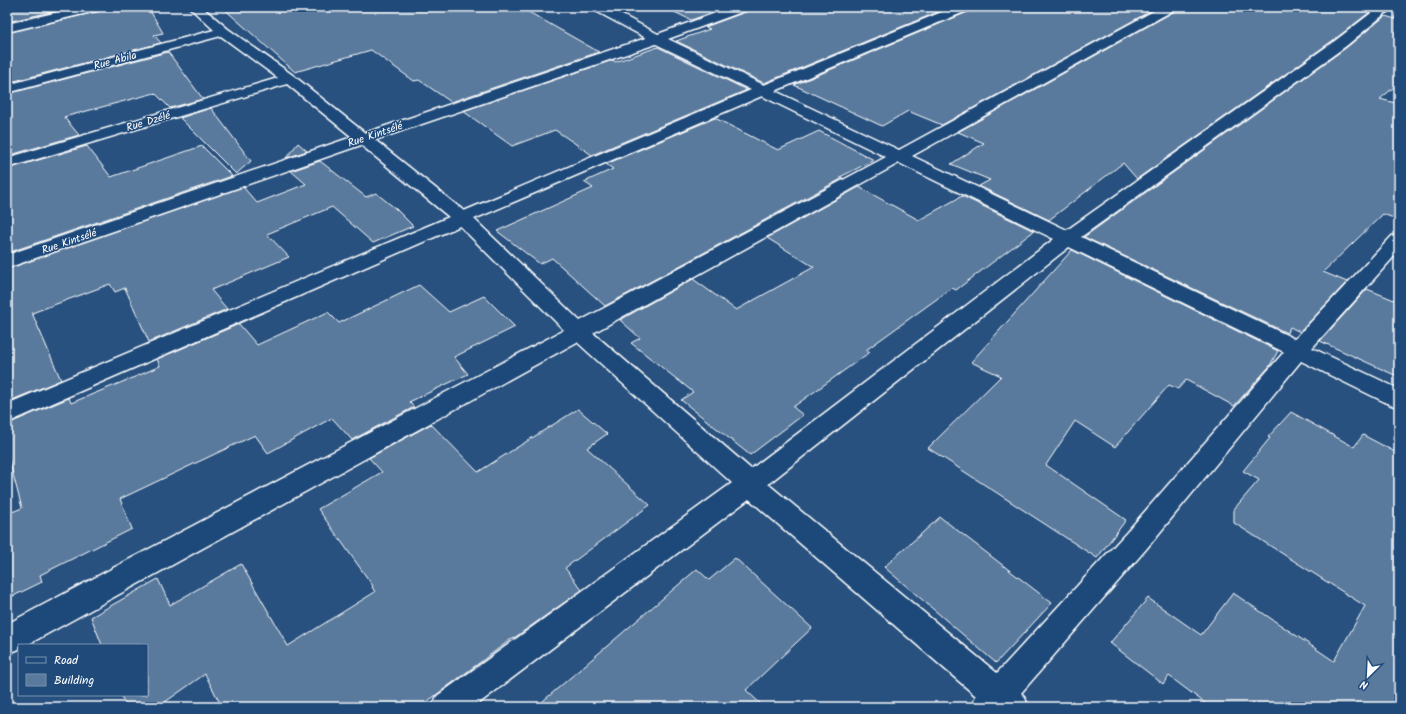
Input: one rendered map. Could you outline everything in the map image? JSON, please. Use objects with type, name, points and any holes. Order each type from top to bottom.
[{"type":"street","points":[[7,28],[96,7]]},
{"type":"street","points":[[195,7],[223,32],[289,79],[462,218],[578,331],[999,703],[1297,351],[1399,240]]},
{"type":"street","points":[[598,7],[657,38],[1068,237],[1297,351],[1399,399]]},
{"type":"street","name":"Rue Kintsélé","points":[[7,262],[743,7]]},
{"type":"street","points":[[7,414],[462,218],[764,90],[965,7]]},
{"type":"street","points":[[7,640],[771,227],[1170,7]]},
{"type":"street","points":[[448,707],[750,484],[1068,237],[1341,43],[1387,7]]},
{"type":"street","name":"Rue Abila","points":[[7,89],[223,32]]},
{"type":"street","name":"Rue Dzélé","points":[[7,163],[289,79]]},
{"type":"building","points":[[7,7],[73,7],[7,22]]},
{"type":"building","points":[[103,7],[148,7],[163,33],[154,35],[161,43],[7,83],[7,33],[100,11]]},
{"type":"building","points":[[222,7],[520,7],[599,52],[451,102],[419,80],[414,81],[371,50],[295,72]]},
{"type":"building","points":[[664,7],[728,7],[691,20]]},
{"type":"building","points":[[750,7],[950,7],[764,83],[676,41],[710,29],[705,27],[748,11]]},
{"type":"building","points":[[972,7],[1158,7],[942,125],[908,111],[882,126],[794,85],[970,11]]},
{"type":"building","points":[[1177,7],[1352,7],[1370,12],[1335,39],[1137,179],[1123,163],[1049,220],[979,186],[990,180],[951,164],[984,143],[958,132],[1175,11]]},
{"type":"building","points":[[1385,16],[1399,20],[1399,83],[1380,99],[1399,104],[1399,220],[1383,214],[1323,272],[1347,282],[1300,332],[1290,327],[1287,333],[1084,237],[1347,47]]},
{"type":"building","points":[[658,47],[747,90],[592,155],[555,130],[512,146],[463,111],[613,60],[615,62]]},
{"type":"building","points":[[168,52],[203,99],[170,108],[155,93],[64,117],[79,135],[7,156],[7,94]]},
{"type":"building","points":[[211,108],[251,161],[236,174],[180,118]]},
{"type":"building","points":[[715,118],[778,150],[819,131],[874,160],[840,177],[843,178],[605,306],[552,258],[540,264],[497,231],[593,188],[584,182],[613,169],[606,164]]},
{"type":"building","points":[[298,143],[307,151],[286,158]]},
{"type":"building","points":[[87,146],[111,177],[202,146],[232,176],[7,253],[7,169]]},
{"type":"building","points":[[320,161],[366,197],[376,193],[396,209],[413,226],[373,243],[332,207],[267,234],[289,257],[211,290],[227,309],[149,342],[125,288],[115,292],[110,284],[32,313],[61,380],[7,402],[7,269],[243,187],[257,203],[306,184],[291,171]]},
{"type":"building","points":[[859,187],[919,220],[962,196],[1034,231],[956,290],[952,288],[866,350],[870,352],[793,407],[803,415],[750,455],[681,400],[693,392],[631,343],[640,338],[620,320],[693,279],[736,310],[814,267],[767,238]]},
{"type":"building","points":[[1072,250],[1278,351],[1269,367],[1234,406],[1186,380],[1178,389],[1169,385],[1115,447],[1075,421],[1046,465],[1126,520],[1097,558],[928,448],[1001,376],[971,362]]},
{"type":"building","points":[[419,285],[449,312],[484,296],[515,327],[454,357],[468,374],[409,402],[414,407],[352,440],[332,418],[268,453],[255,435],[120,499],[132,529],[40,575],[42,582],[7,599],[7,514],[22,508],[7,452],[7,424],[69,398],[71,403],[142,374],[160,366],[157,359],[239,324],[257,345],[328,312],[339,323]]},
{"type":"building","points":[[1367,289],[1399,302],[1399,377],[1320,341]]},
{"type":"building","points":[[578,409],[607,434],[587,448],[650,505],[565,568],[582,590],[514,637],[420,707],[222,707],[205,674],[158,707],[126,707],[121,696],[148,696],[148,644],[102,644],[91,617],[158,579],[170,605],[241,564],[288,646],[375,592],[372,587],[373,586],[318,509],[382,472],[369,458],[431,424],[478,472]]},
{"type":"building","points":[[1291,412],[1354,447],[1363,435],[1399,454],[1399,707],[1210,707],[1169,676],[1163,684],[1110,643],[1148,598],[1201,635],[1233,593],[1334,661],[1365,606],[1234,523],[1234,509],[1259,480],[1243,471],[1270,438],[1268,437]]},
{"type":"building","points":[[940,517],[1052,603],[996,663],[884,567]]},
{"type":"building","points":[[735,558],[812,628],[746,690],[764,707],[536,707],[697,569],[709,580]]}]
